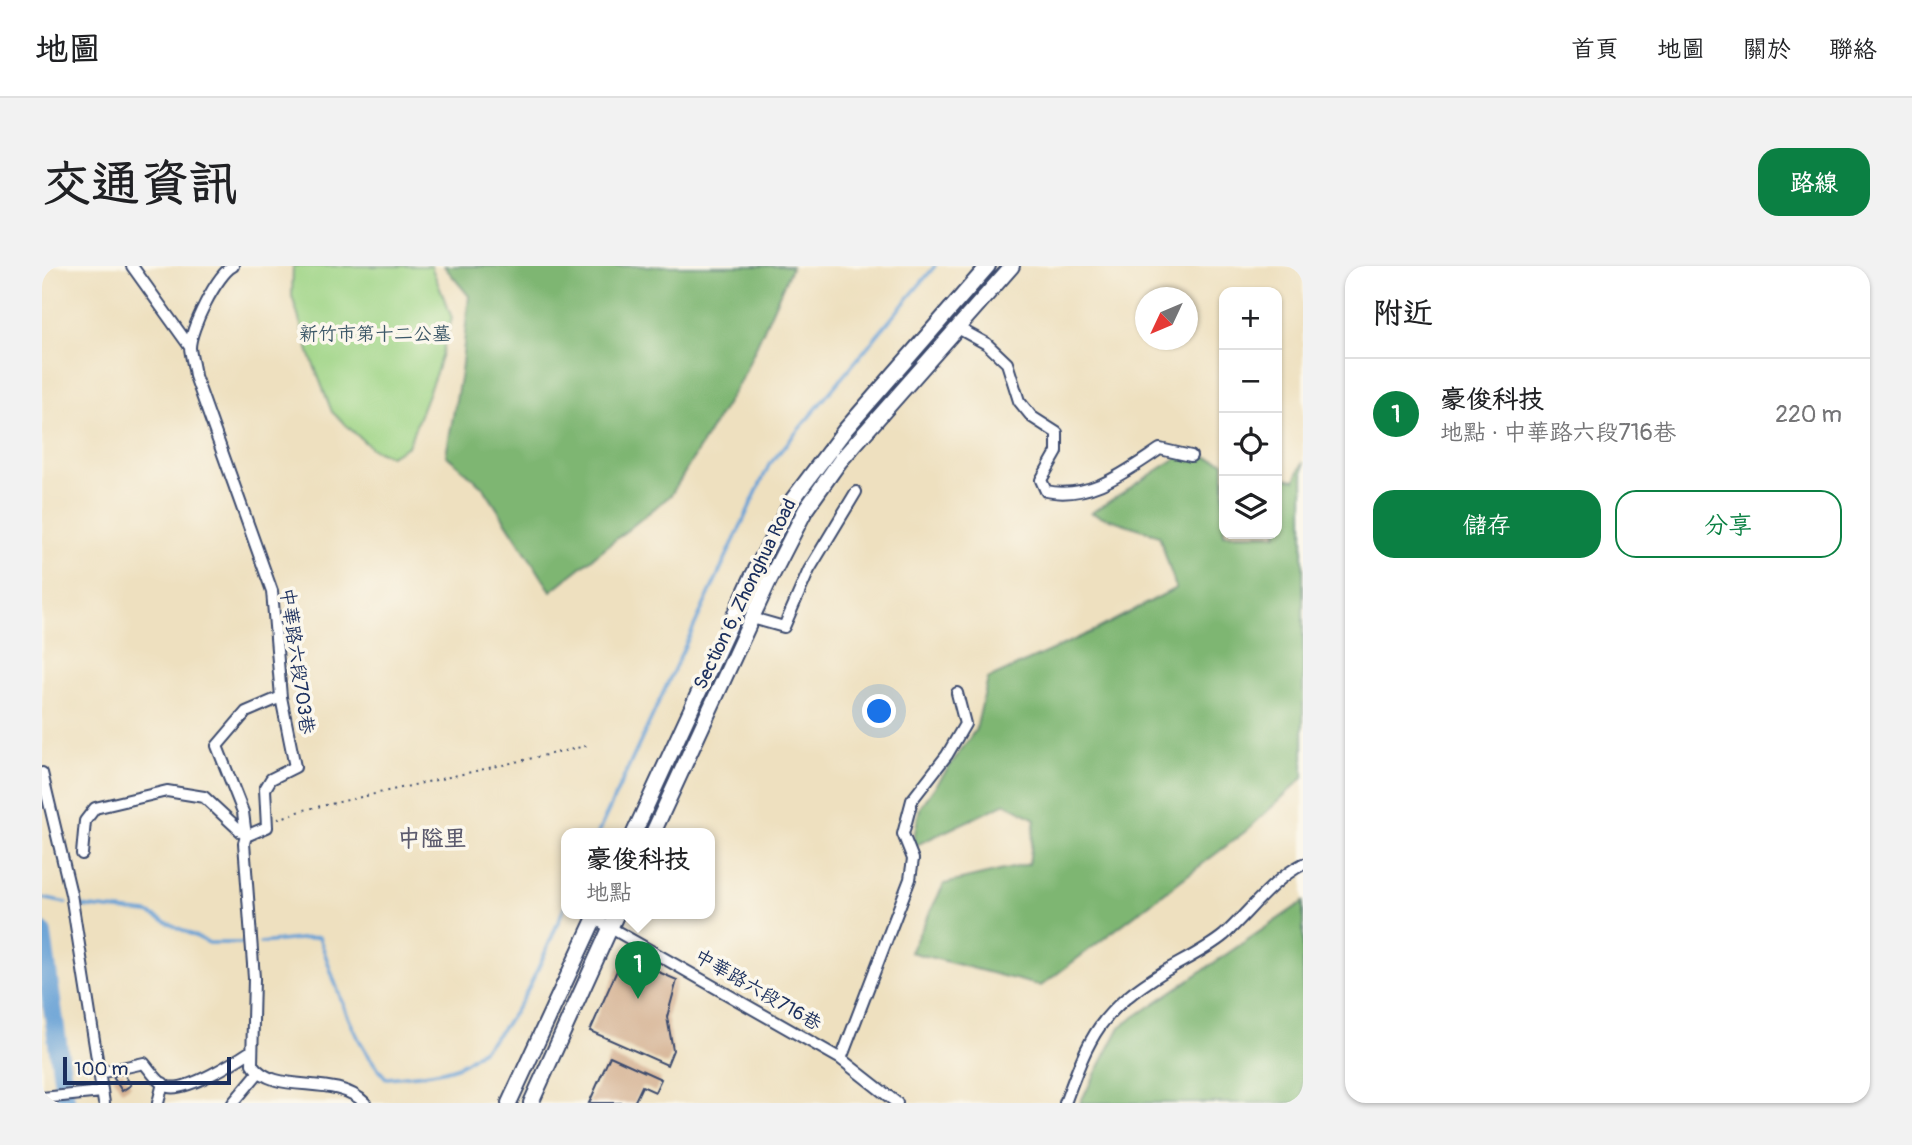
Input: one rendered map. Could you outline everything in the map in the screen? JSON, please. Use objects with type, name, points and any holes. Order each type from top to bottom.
[{"type":"main road","name":"Section 6, Zhonghua Road","points":[[637,828],[764,552],[793,499],[845,430],[988,266]]},
{"type":"main road","name":"Section 6, Zhonghua Road","points":[[655,828],[801,518],[839,461],[1012,266]]},
{"type":"main road","points":[[509,1103],[595,919]]},
{"type":"main road","points":[[531,1103],[613,920]]},
{"type":"street","points":[[132,266],[190,347]]},
{"type":"street","points":[[190,347],[194,330],[220,275],[233,266]]},
{"type":"street","points":[[958,328],[987,344],[1007,363],[1019,401],[1032,417],[1057,433],[1058,452],[1041,480],[1046,491],[1061,494],[1091,490],[1160,449],[1191,456]]},
{"type":"street","name":"中華路六段703巷","points":[[190,347],[195,376],[272,592],[281,697],[295,767],[271,779],[265,789],[267,823]]},
{"type":"street","points":[[752,618],[784,627],[814,560],[856,492]]},
{"type":"street","points":[[841,1059],[910,880],[913,859],[903,834],[912,800],[947,755],[965,724],[957,693]]},
{"type":"street","points":[[281,697],[246,712],[217,746],[243,812],[246,836],[244,843],[254,978],[252,1064],[258,1073],[276,1081],[322,1084],[342,1089],[365,1103]]},
{"type":"street","points":[[42,773],[71,894],[103,1097],[42,1098]]},
{"type":"street","points":[[82,855],[85,821],[95,808],[167,791],[204,797],[246,836]]},
{"type":"street","points":[[246,836],[267,827],[267,823]]},
{"type":"street","points":[[1065,1103],[1084,1050],[1097,1027],[1137,988],[1223,936],[1247,909],[1303,864]]},
{"type":"street","name":"中華路六段716巷","points":[[613,920],[841,1059],[897,1103]]},
{"type":"street","points":[[99,1073],[144,1063],[163,1083],[178,1087],[251,1051]]},
{"type":"street","points":[[233,1103],[258,1073]]},
{"type":"street","points":[[158,1103],[163,1083]]},
{"type":"path","points":[[267,823],[304,810],[590,745]]},
{"type":"green space","name":"新竹市第十二公墓","points":[[293,266],[431,266],[452,318],[437,370],[408,446],[390,456],[372,449],[332,412],[310,355],[292,296]]},
{"type":"green space","points":[[444,266],[792,266],[743,376],[671,495],[551,591],[483,487],[446,455],[461,372],[469,296]]},
{"type":"green space","points":[[1186,452],[1219,461],[1219,539],[1282,539],[1282,477],[1295,480],[1303,462],[1303,778],[1246,831],[1041,986],[910,952],[944,884],[1029,864],[1035,819],[1006,803],[912,847],[920,808],[976,729],[988,679],[1098,629],[1176,588],[1159,535],[1091,513]]},
{"type":"green space","points":[[1303,902],[1303,1103],[1080,1103],[1120,1027]]},
{"type":"building","points":[[645,966],[677,980],[667,1017],[673,1050],[667,1065],[590,1031],[618,968],[640,978]]},
{"type":"building","points":[[610,1056],[661,1079],[655,1092],[642,1086],[634,1103],[589,1103]]},
{"type":"building","points":[[122,1071],[131,1085],[122,1091],[113,1077]]},
{"type":"waterway","points":[[600,828],[769,465],[935,266]]},
{"type":"waterway","points":[[42,898],[66,903]]},
{"type":"waterway","points":[[80,906],[148,913],[209,943],[242,943]]},
{"type":"waterway","points":[[260,943],[319,937],[354,1029],[386,1078],[449,1069],[466,1062],[485,1047],[515,1011],[538,969],[561,915]]},
{"type":"waterway","points":[[42,932],[66,1103]]},
{"type":"place","name":"豪俊科技","points":[[638,999]]},
{"type":"district","name":"中隘里","points":[[432,838]]}]
